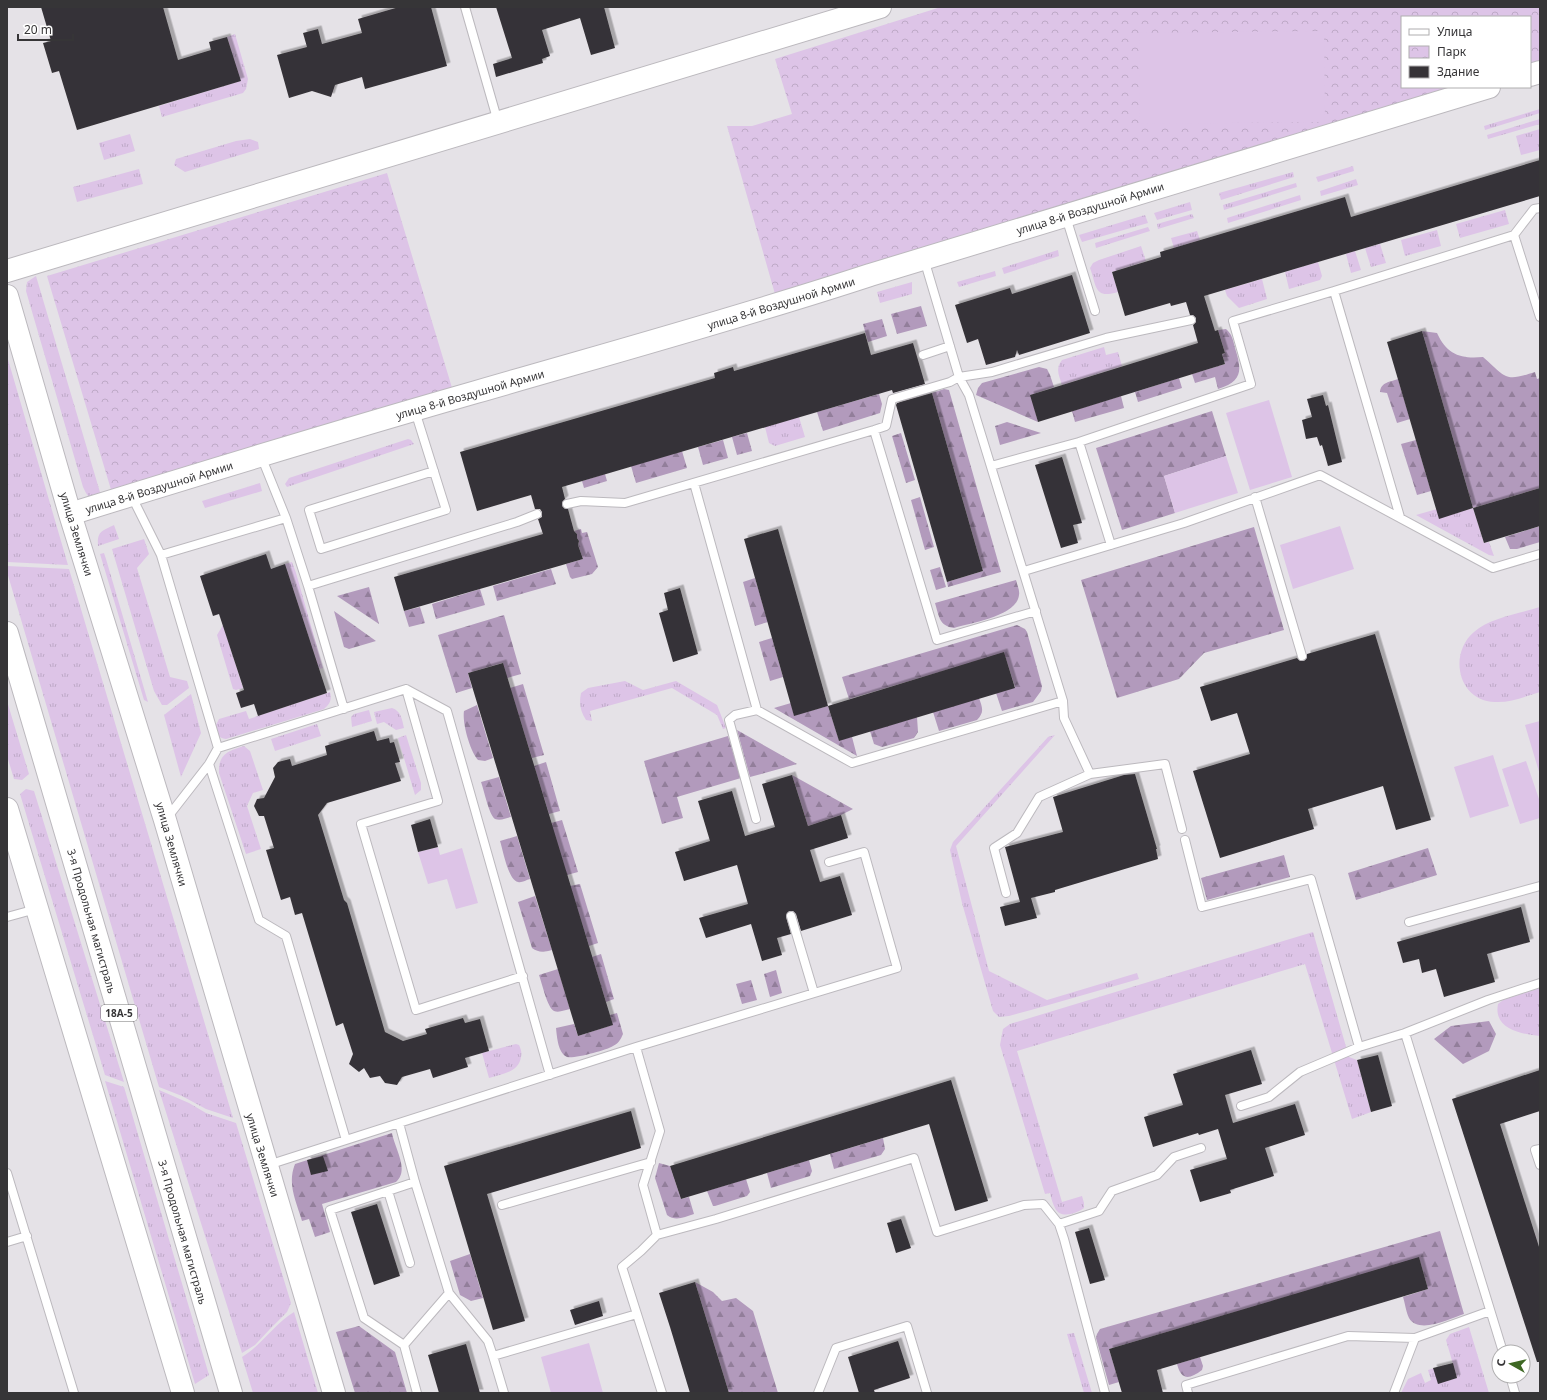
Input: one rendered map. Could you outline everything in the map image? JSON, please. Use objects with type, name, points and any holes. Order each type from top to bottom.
[{"type":"main road","points":[[7,271],[872,8]]},
{"type":"main road","name":"улица 8-й Воздушной Армии","points":[[70,514],[131,494],[415,410],[743,316],[924,259],[1486,88]]},
{"type":"main road","name":"улица Землячки","points":[[7,296],[11,325],[165,820],[334,1393]]},
{"type":"main road","name":"3-я Продольная магистраль","points":[[7,633],[231,1393]]},
{"type":"main road","points":[[7,809],[179,1389]]},
{"type":"lane","points":[[465,7],[498,122]]},
{"type":"lane","points":[[992,466],[1080,442],[1251,384],[1234,321],[1514,235],[1534,209],[1540,208]]},
{"type":"lane","points":[[1066,216],[1095,311]]},
{"type":"lane","points":[[1514,235],[1540,317]]},
{"type":"lane","points":[[924,259],[959,377],[969,395],[992,466],[1063,701],[1064,718],[1090,774]]},
{"type":"lane","points":[[1334,291],[1400,517]]},
{"type":"lane","points":[[567,504],[581,501],[625,503],[874,430],[886,426],[892,399],[950,382],[959,377],[992,372],[1106,338],[1191,320]]},
{"type":"lane","points":[[923,355],[950,346]]},
{"type":"lane","points":[[415,410],[434,471],[446,510],[321,549],[309,510],[434,471]]},
{"type":"lane","points":[[874,430],[937,640],[1036,611]]},
{"type":"lane","points":[[1080,442],[1111,545]]},
{"type":"lane","points":[[260,456],[286,518],[308,586],[344,709]]},
{"type":"lane","points":[[1024,571],[1184,523],[1320,475],[1493,568],[1540,554]]},
{"type":"lane","points":[[694,483],[757,710]]},
{"type":"lane","points":[[131,494],[161,556],[218,748]]},
{"type":"lane","points":[[1255,497],[1302,656]]},
{"type":"lane","points":[[308,586],[537,514]]},
{"type":"lane","points":[[161,556],[286,518]]},
{"type":"lane","points":[[165,820],[209,764],[218,748],[406,689],[447,711],[550,1075]]},
{"type":"lane","points":[[406,689],[438,801],[361,824],[416,1010],[523,976]]},
{"type":"lane","points":[[756,820],[729,720],[735,715],[757,710],[852,763],[1063,701]]},
{"type":"lane","points":[[209,764],[259,920],[286,936],[346,1140]]},
{"type":"lane","points":[[1006,893],[994,848],[1017,833],[1039,797],[1090,774],[1165,764],[1182,829]]},
{"type":"lane","points":[[1185,840],[1202,907],[1311,879],[1359,1047]]},
{"type":"lane","points":[[266,1165],[636,1047],[897,968],[864,852],[829,862]]},
{"type":"lane","points":[[1409,922],[1540,886]]},
{"type":"lane","points":[[7,917],[37,908]]},
{"type":"lane","points":[[791,916],[814,994]]},
{"type":"lane","points":[[1241,1106],[1270,1097],[1300,1072],[1359,1047],[1405,1033],[1488,1000],[1540,983]]},
{"type":"lane","points":[[1405,1033],[1500,1344]]},
{"type":"lane","points":[[636,1047],[660,1131],[643,1185],[657,1235]]},
{"type":"lane","points":[[400,1123],[415,1182],[448,1293],[488,1341],[504,1393]]},
{"type":"lane","points":[[1059,1224],[1099,1211],[1112,1191],[1157,1176],[1174,1157],[1201,1148]]},
{"type":"lane","points":[[1540,1149],[1535,1150],[1540,1166]]},
{"type":"lane","points":[[662,1393],[622,1267],[657,1235],[716,1219],[914,1158],[937,1232],[1024,1205],[1042,1204],[1059,1224],[1105,1393]]},
{"type":"lane","points":[[502,1205],[651,1162]]},
{"type":"lane","points":[[7,1173],[74,1393]]},
{"type":"lane","points":[[415,1182],[330,1210],[364,1318],[404,1345],[417,1393]]},
{"type":"lane","points":[[388,1191],[410,1263]]},
{"type":"lane","points":[[7,1242],[27,1236]]},
{"type":"lane","points":[[404,1345],[448,1293]]},
{"type":"lane","points":[[1188,1393],[1186,1385],[1348,1336],[1415,1338],[1490,1311]]},
{"type":"lane","points":[[493,1356],[637,1314]]},
{"type":"lane","points":[[818,1393],[836,1348],[907,1326],[927,1393]]},
{"type":"lane","points":[[1394,1393],[1415,1338]]},
{"type":"green space","points":[[941,7],[1540,7],[1540,63],[1531,66],[1531,16],[1401,16],[1401,88],[1459,88],[775,294],[727,126],[752,126],[792,114],[775,59]]},
{"type":"green space","points":[[1324,31],[1325,122],[1140,124],[1139,33]]},
{"type":"green space","points":[[235,34],[248,79],[246,89],[243,93],[162,117],[159,106],[240,81],[227,37]]},
{"type":"green space","points":[[1540,109],[1540,113],[1485,130],[1484,126]]},
{"type":"green space","points":[[1540,119],[1540,124],[1488,139],[1487,135]]},
{"type":"green space","points":[[1540,129],[1540,150],[1521,155],[1516,136]]},
{"type":"green space","points":[[130,134],[135,151],[104,160],[99,143]]},
{"type":"green space","points":[[250,139],[258,142],[259,149],[185,172],[174,165],[176,159],[236,141]]},
{"type":"green space","points":[[1353,166],[1354,171],[1318,182],[1316,177]]},
{"type":"green space","points":[[139,169],[143,184],[77,202],[73,187]]},
{"type":"green space","points":[[1293,172],[1294,177],[1221,200],[1219,193]]},
{"type":"green space","points":[[387,173],[453,391],[112,493],[47,276]]},
{"type":"green space","points":[[1356,179],[1358,185],[1321,196],[1320,191]]},
{"type":"green space","points":[[1296,183],[1297,187],[1224,210],[1223,205]]},
{"type":"green space","points":[[1300,195],[1301,200],[1228,223],[1227,218]]},
{"type":"green space","points":[[1190,202],[1192,210],[1157,220],[1154,213]]},
{"type":"green space","points":[[1505,210],[1509,224],[1460,238],[1456,224]]},
{"type":"green space","points":[[1192,214],[1194,218],[1158,229],[1157,224]]},
{"type":"green space","points":[[1145,215],[1148,223],[1082,242],[1079,235]]},
{"type":"green space","points":[[1148,227],[1150,231],[1096,248],[1095,243]]},
{"type":"green space","points":[[1437,230],[1441,246],[1405,256],[1401,240]]},
{"type":"green space","points":[[1197,231],[1200,240],[1174,248],[1171,238]]},
{"type":"green space","points":[[1380,244],[1386,263],[1371,267],[1365,248]]},
{"type":"green space","points":[[1141,246],[1146,261],[1112,272],[1118,292],[1104,294],[1100,292],[1096,286],[1090,268],[1093,263]]},
{"type":"green space","points":[[1058,250],[1059,256],[1004,274],[1002,268]]},
{"type":"green space","points":[[1355,251],[1361,270],[1351,273],[1346,254]]},
{"type":"green space","points":[[1318,262],[1322,276],[1320,280],[1289,289],[1285,272]]},
{"type":"green space","points":[[995,271],[996,276],[959,287],[957,282]]},
{"type":"green space","points":[[36,276],[102,499],[90,499],[83,487],[26,291],[27,282]]},
{"type":"green space","points":[[1262,279],[1267,299],[1239,308],[1227,296],[1225,290]]},
{"type":"green space","points":[[912,282],[912,294],[880,303],[877,292]]},
{"type":"green space","points":[[921,306],[927,326],[897,334],[891,314]]},
{"type":"green space","points":[[882,319],[887,336],[868,342],[863,324]]},
{"type":"green space","points":[[1226,329],[1232,337],[1239,363],[1236,378],[1226,386],[1218,389],[1215,377],[1195,383],[1192,374],[1225,364],[1222,354],[1225,353],[1218,330]]},
{"type":"green space","points":[[1422,331],[1437,333],[1445,346],[1456,354],[1468,357],[1483,357],[1506,376],[1517,377],[1535,372],[1537,379],[1540,378],[1540,488],[1473,508]]},
{"type":"green space","points":[[1104,347],[1106,355],[1118,352],[1122,366],[1062,385],[1058,369],[1062,360]]},
{"type":"green space","points":[[7,356],[68,565],[7,562]]},
{"type":"green space","points":[[1039,367],[1047,369],[1054,387],[1031,395],[1038,422],[976,395],[978,388],[982,383]]},
{"type":"green space","points":[[1179,378],[1182,388],[1138,402],[1135,392]]},
{"type":"green space","points":[[1398,379],[1410,419],[1397,423],[1387,393],[1380,392],[1384,384]]},
{"type":"green space","points":[[944,389],[949,390],[1001,572],[948,587],[947,582],[983,571],[932,393]]},
{"type":"green space","points":[[879,394],[882,404],[880,413],[823,431],[817,412]]},
{"type":"green space","points":[[1121,396],[1124,408],[1075,422],[1072,411]]},
{"type":"green space","points":[[1269,400],[1292,477],[1250,490],[1226,413]]},
{"type":"green space","points":[[1212,411],[1226,456],[1164,476],[1175,513],[1122,530],[1096,448]]},
{"type":"green space","points":[[799,417],[805,437],[775,446],[769,443],[765,427]]},
{"type":"green space","points":[[1007,422],[1041,433],[1000,445],[995,426]]},
{"type":"green space","points":[[747,433],[752,451],[737,455],[732,437]]},
{"type":"green space","points":[[901,433],[915,480],[906,483],[892,436]]},
{"type":"green space","points":[[408,439],[414,444],[287,487],[285,484],[289,478]]},
{"type":"green space","points":[[723,440],[728,458],[703,465],[698,447]]},
{"type":"green space","points":[[1416,440],[1431,491],[1417,495],[1401,444]]},
{"type":"green space","points":[[682,451],[687,468],[636,483],[631,466]]},
{"type":"green space","points":[[1226,456],[1238,493],[1175,513],[1164,476]]},
{"type":"green space","points":[[605,474],[607,481],[584,488],[582,481]]},
{"type":"green space","points":[[260,483],[262,491],[205,508],[202,501]]},
{"type":"green space","points":[[920,497],[934,547],[925,550],[911,500]]},
{"type":"green space","points":[[1473,508],[1484,543],[1489,542],[1494,556],[1489,555],[1416,515],[1437,509],[1439,518]]},
{"type":"green space","points":[[114,525],[119,539],[98,546],[99,534]]},
{"type":"green space","points":[[1340,526],[1354,569],[1293,589],[1280,545]]},
{"type":"green space","points":[[1540,526],[1540,542],[1517,549],[1510,549],[1505,537]]},
{"type":"green space","points":[[1254,527],[1284,630],[1204,653],[1179,679],[1117,698],[1081,580]]},
{"type":"green space","points":[[581,529],[582,533],[587,532],[598,567],[592,574],[572,579],[566,564],[583,559],[578,545],[579,541],[577,534],[574,531]]},
{"type":"green space","points":[[144,539],[149,554],[137,568],[170,677],[187,681],[189,688],[167,705],[162,705],[154,691],[112,549]]},
{"type":"green space","points":[[104,553],[148,702],[144,700],[100,554]]},
{"type":"green space","points":[[292,562],[323,668],[319,669],[285,564]]},
{"type":"green space","points":[[7,566],[69,569],[233,1118],[206,1109],[182,1096],[159,1087],[7,572]]},
{"type":"green space","points":[[940,567],[946,587],[936,590],[930,570]]},
{"type":"green space","points":[[551,569],[556,584],[497,601],[493,586]]},
{"type":"green space","points":[[755,578],[768,622],[755,626],[743,582]]},
{"type":"green space","points":[[1016,580],[1019,595],[1016,602],[1002,613],[992,618],[954,628],[945,625],[940,620],[935,603]]},
{"type":"green space","points":[[369,587],[379,624],[337,596]]},
{"type":"green space","points":[[480,589],[485,605],[436,619],[432,604]]},
{"type":"green space","points":[[420,607],[425,623],[409,627],[404,611]]},
{"type":"green space","points":[[1540,607],[1540,692],[1518,699],[1501,702],[1482,700],[1472,694],[1465,685],[1459,664],[1461,652],[1466,641],[1480,627],[1488,623],[1506,616]]},
{"type":"green space","points":[[334,611],[376,641],[349,649],[344,647]]},
{"type":"green space","points":[[504,615],[521,674],[507,678],[502,663],[468,673],[472,688],[456,693],[438,635]]},
{"type":"green space","points":[[223,625],[243,688],[236,690],[233,689],[217,635]]},
{"type":"green space","points":[[1017,625],[1025,629],[1027,632],[1042,686],[1041,691],[1033,702],[1002,711],[996,693],[1015,687],[1004,653],[849,699],[842,677]]},
{"type":"green space","points":[[772,638],[783,677],[770,681],[759,642]]},
{"type":"green space","points":[[625,681],[643,690],[676,681],[717,705],[726,728],[723,729],[717,715],[672,688],[590,711],[592,721],[586,720],[580,707],[581,693],[588,688]]},
{"type":"green space","points":[[523,684],[544,755],[532,758],[510,688]]},
{"type":"green space","points":[[330,692],[330,702],[324,709],[226,739],[220,737],[216,732],[215,727],[219,719],[246,711],[249,719]]},
{"type":"green space","points":[[191,694],[201,733],[181,777],[164,715]]},
{"type":"green space","points":[[979,698],[982,712],[977,720],[939,731],[933,712]]},
{"type":"green space","points":[[7,701],[29,774],[22,780],[14,779],[7,756]]},
{"type":"green space","points":[[791,703],[794,715],[828,706],[839,740],[852,737],[857,756],[774,708]]},
{"type":"green space","points":[[477,705],[493,758],[485,761],[478,760],[475,756],[465,729],[464,722],[464,711]]},
{"type":"green space","points":[[392,708],[399,713],[404,728],[396,730],[384,722],[377,724],[374,712]]},
{"type":"green space","points":[[369,710],[372,721],[352,727],[351,717],[354,714]]},
{"type":"green space","points":[[917,717],[918,732],[914,738],[882,747],[874,744],[870,731]]},
{"type":"green space","points":[[1540,721],[1540,775],[1525,725]]},
{"type":"green space","points":[[317,724],[321,736],[275,751],[271,739]]},
{"type":"green space","points":[[737,730],[797,764],[750,777]]},
{"type":"green space","points":[[406,735],[421,783],[421,790],[415,795],[398,738]]},
{"type":"green space","points":[[1055,735],[956,846],[989,971],[1047,1000],[1137,973],[1139,979],[1009,1016],[999,1017],[993,1011],[962,903],[950,850],[953,842],[1048,737]]},
{"type":"green space","points":[[728,736],[741,778],[677,797],[683,818],[662,824],[644,761]]},
{"type":"green space","points":[[244,746],[250,751],[263,790],[253,793],[247,806],[261,849],[246,854],[219,773],[220,761],[222,757],[233,750]]},
{"type":"green space","points":[[1493,755],[1509,806],[1470,818],[1454,767]]},
{"type":"green space","points":[[1526,761],[1540,802],[1540,818],[1520,824],[1502,769]]},
{"type":"green space","points":[[546,762],[560,811],[549,814],[534,766]]},
{"type":"green space","points":[[792,775],[853,809],[841,815],[808,826]]},
{"type":"green space","points":[[499,777],[511,817],[499,820],[495,819],[491,813],[481,782]]},
{"type":"green space","points":[[26,789],[34,791],[124,1082],[105,1075],[20,794]]},
{"type":"green space","points":[[562,820],[578,872],[567,875],[551,823]]},
{"type":"green space","points":[[517,836],[530,879],[521,882],[514,880],[511,876],[500,841]]},
{"type":"green space","points":[[438,847],[440,855],[462,848],[478,903],[456,909],[447,879],[428,884],[418,852]]},
{"type":"green space","points":[[1428,848],[1437,875],[1356,900],[1348,873]]},
{"type":"green space","points":[[1284,855],[1290,877],[1207,900],[1201,878]]},
{"type":"green space","points":[[580,884],[598,943],[589,946],[570,886]]},
{"type":"green space","points":[[535,896],[552,950],[542,952],[532,948],[518,902]]},
{"type":"green space","points":[[1313,932],[1349,1057],[1357,1060],[1371,1112],[1352,1119],[1305,964],[1017,1051],[1062,1202],[1082,1196],[1084,1203],[1084,1208],[1073,1214],[1064,1214],[1057,1211],[1050,1193],[1045,1194],[1000,1045],[1003,1029],[1010,1024]]},
{"type":"green space","points":[[601,954],[614,999],[606,1002],[592,957]]},
{"type":"green space","points":[[558,969],[570,1009],[558,1012],[551,1009],[539,975]]},
{"type":"green space","points":[[776,970],[782,993],[770,997],[764,974]]},
{"type":"green space","points":[[751,980],[757,1000],[742,1004],[736,984]]},
{"type":"green space","points":[[1540,988],[1540,1036],[1517,1032],[1504,1025],[1498,1012],[1498,1004],[1503,1000]]},
{"type":"green space","points":[[617,1013],[623,1034],[616,1044],[604,1050],[576,1057],[567,1057],[564,1055],[558,1044],[556,1028],[574,1024],[578,1036],[612,1025],[610,1015]]},
{"type":"green space","points":[[1489,1021],[1496,1034],[1489,1051],[1463,1064],[1434,1039],[1451,1026]]},
{"type":"green space","points":[[516,1044],[519,1045],[521,1050],[520,1062],[517,1066],[509,1072],[489,1078],[482,1053]]},
{"type":"green space","points":[[105,1081],[124,1087],[209,1375],[195,1384]]},
{"type":"green space","points":[[159,1090],[189,1103],[206,1113],[236,1123],[291,1303],[287,1312],[255,1345],[242,1353]]},
{"type":"green space","points":[[392,1133],[400,1158],[402,1171],[400,1177],[396,1182],[322,1204],[330,1232],[315,1237],[309,1219],[302,1221],[293,1192],[292,1179],[295,1164]]},
{"type":"green space","points":[[883,1138],[885,1149],[881,1155],[834,1169],[830,1154]]},
{"type":"green space","points":[[809,1160],[812,1171],[810,1176],[771,1188],[767,1173]]},
{"type":"green space","points":[[659,1163],[670,1166],[681,1199],[689,1197],[694,1214],[677,1219],[667,1215],[655,1178]]},
{"type":"green space","points":[[746,1179],[750,1192],[747,1196],[713,1206],[707,1191]]},
{"type":"green space","points":[[1440,1231],[1464,1314],[1444,1322],[1427,1325],[1414,1323],[1409,1318],[1403,1297],[1428,1289],[1419,1258],[1109,1349],[1119,1382],[1109,1385],[1096,1338],[1100,1329]]},
{"type":"green space","points":[[470,1254],[483,1298],[471,1301],[460,1295],[450,1261]]},
{"type":"green space","points":[[695,1282],[713,1292],[722,1301],[736,1298],[753,1311],[778,1393],[729,1393]]},
{"type":"green space","points":[[294,1312],[318,1393],[253,1393],[242,1357],[256,1347],[280,1322]]},
{"type":"green space","points":[[359,1326],[395,1352],[407,1393],[355,1393],[336,1332]]},
{"type":"green space","points":[[1469,1327],[1489,1393],[1401,1393],[1408,1379],[1421,1373],[1425,1383],[1431,1380],[1428,1370],[1445,1365],[1450,1380],[1457,1378],[1446,1340],[1450,1334]]},
{"type":"green space","points":[[1074,1333],[1092,1393],[1084,1393],[1067,1334]]},
{"type":"green space","points":[[589,1343],[603,1393],[551,1393],[541,1357]]},
{"type":"green space","points":[[1200,1357],[1203,1366],[1202,1370],[1193,1376],[1183,1376],[1177,1364]]},
{"type":"building","points":[[41,7],[163,7],[178,60],[211,50],[209,42],[227,37],[241,81],[77,130],[59,71],[52,73],[43,43],[51,41]]},
{"type":"building","points":[[399,7],[431,7],[447,66],[365,89],[362,77],[335,85],[331,97],[312,91],[289,98],[277,55],[307,47],[303,33],[318,29],[322,44],[362,33],[358,19]]},
{"type":"building","points":[[496,7],[604,7],[615,48],[591,55],[580,18],[542,30],[550,56],[542,59],[543,63],[496,77],[493,64],[512,58]]},
{"type":"building","points":[[1540,160],[1540,196],[1204,296],[1215,331],[1218,330],[1225,353],[1222,354],[1225,364],[1038,422],[1030,395],[1198,343],[1193,325],[1196,322],[1196,318],[1193,315],[1190,315],[1186,302],[1171,306],[1170,303],[1125,316],[1112,272],[1161,257],[1160,252],[1345,197],[1351,217]]},
{"type":"building","points":[[1072,275],[1090,333],[1019,355],[1017,350],[1015,357],[986,365],[978,339],[967,343],[955,305],[1010,288],[1012,294]]},
{"type":"building","points":[[1422,331],[1473,508],[1439,519],[1387,342]]},
{"type":"building","points":[[865,333],[871,355],[913,343],[925,384],[893,393],[892,390],[562,487],[565,499],[562,502],[562,506],[565,509],[568,509],[574,531],[577,534],[579,541],[578,545],[583,559],[404,611],[394,577],[543,534],[538,519],[542,517],[542,512],[540,509],[535,509],[531,495],[477,511],[460,452],[715,378],[714,373],[733,367],[734,371]]},
{"type":"building","points":[[932,393],[983,571],[947,582],[896,405],[897,403]]},
{"type":"building","points":[[1323,395],[1326,406],[1328,405],[1342,462],[1328,466],[1322,445],[1320,446],[1317,437],[1306,439],[1302,420],[1312,417],[1307,399]]},
{"type":"building","points":[[1062,457],[1082,523],[1073,525],[1078,543],[1061,548],[1035,465]]},
{"type":"building","points":[[1540,488],[1540,526],[1484,543],[1473,508]]},
{"type":"building","points":[[778,529],[828,706],[794,716],[744,539]]},
{"type":"building","points":[[266,554],[271,569],[285,564],[327,693],[258,716],[254,704],[241,708],[236,693],[244,690],[219,614],[213,616],[200,576]]},
{"type":"building","points":[[680,588],[698,654],[673,662],[659,613],[668,610],[664,593]]},
{"type":"building","points":[[1375,634],[1431,820],[1396,830],[1383,786],[1308,809],[1314,829],[1220,858],[1193,771],[1250,754],[1237,713],[1211,721],[1200,687],[1297,658],[1300,661],[1304,661],[1307,658],[1307,654]]},
{"type":"building","points":[[1004,652],[1015,688],[839,741],[828,706]]},
{"type":"building","points":[[503,663],[613,1025],[578,1036],[468,673]]},
{"type":"building","points":[[374,731],[377,741],[389,738],[390,743],[394,742],[400,762],[395,763],[401,781],[327,803],[318,815],[344,900],[347,903],[385,1032],[403,1041],[427,1034],[425,1029],[463,1018],[465,1023],[480,1019],[489,1051],[465,1058],[468,1067],[433,1078],[430,1069],[402,1077],[397,1085],[385,1083],[380,1076],[370,1078],[364,1068],[359,1072],[349,1064],[353,1054],[343,1023],[336,1026],[302,913],[295,915],[290,897],[281,900],[266,850],[274,848],[264,816],[259,816],[254,806],[257,799],[264,798],[275,777],[273,768],[278,762],[290,759],[292,766],[327,755],[325,746]]},
{"type":"building","points":[[1135,774],[1157,849],[1158,859],[1055,890],[1055,892],[1031,898],[1037,918],[1005,926],[1000,907],[1020,902],[1005,847],[1063,832],[1053,797],[1124,775]]},
{"type":"building","points":[[792,775],[808,826],[841,815],[848,838],[810,850],[820,882],[840,876],[852,915],[801,931],[796,914],[793,911],[789,911],[786,917],[791,934],[777,938],[782,955],[762,961],[751,924],[706,938],[699,918],[748,904],[737,865],[684,881],[675,852],[710,841],[698,801],[732,791],[745,836],[775,827],[762,784]]},
{"type":"building","points":[[430,819],[438,847],[418,852],[411,825]]},
{"type":"building","points":[[1521,907],[1530,942],[1487,954],[1495,982],[1444,997],[1436,969],[1422,973],[1419,959],[1403,963],[1397,942]]},
{"type":"building","points":[[1251,1050],[1262,1084],[1225,1095],[1233,1123],[1295,1104],[1305,1135],[1265,1148],[1274,1176],[1230,1190],[1231,1193],[1200,1202],[1190,1170],[1227,1159],[1218,1129],[1199,1135],[1198,1133],[1153,1147],[1144,1117],[1183,1105],[1173,1074]]},
{"type":"building","points":[[1378,1055],[1392,1106],[1371,1112],[1357,1060]]},
{"type":"building","points":[[1540,1070],[1540,1111],[1500,1124],[1540,1250],[1540,1362],[1537,1362],[1452,1099]]},
{"type":"building","points":[[951,1080],[988,1201],[955,1211],[929,1124],[681,1199],[670,1166]]},
{"type":"building","points":[[631,1111],[641,1148],[487,1194],[525,1321],[493,1330],[444,1166]]},
{"type":"building","points":[[323,1156],[328,1171],[311,1175],[307,1160]]},
{"type":"building","points":[[377,1204],[400,1276],[374,1285],[351,1212]]},
{"type":"building","points":[[901,1219],[911,1248],[896,1253],[887,1223]]},
{"type":"building","points":[[1089,1228],[1105,1280],[1090,1284],[1075,1232]]},
{"type":"building","points":[[1419,1257],[1428,1289],[1157,1370],[1163,1393],[1122,1393],[1109,1349]]},
{"type":"building","points":[[695,1282],[729,1393],[690,1393],[659,1293]]},
{"type":"building","points":[[599,1301],[603,1316],[575,1325],[570,1310]]},
{"type":"building","points":[[898,1341],[910,1378],[874,1390],[875,1393],[859,1393],[848,1357]]},
{"type":"building","points":[[466,1344],[480,1393],[439,1393],[428,1355]]},
{"type":"building","points":[[1453,1363],[1457,1378],[1438,1384],[1433,1368]]}]
